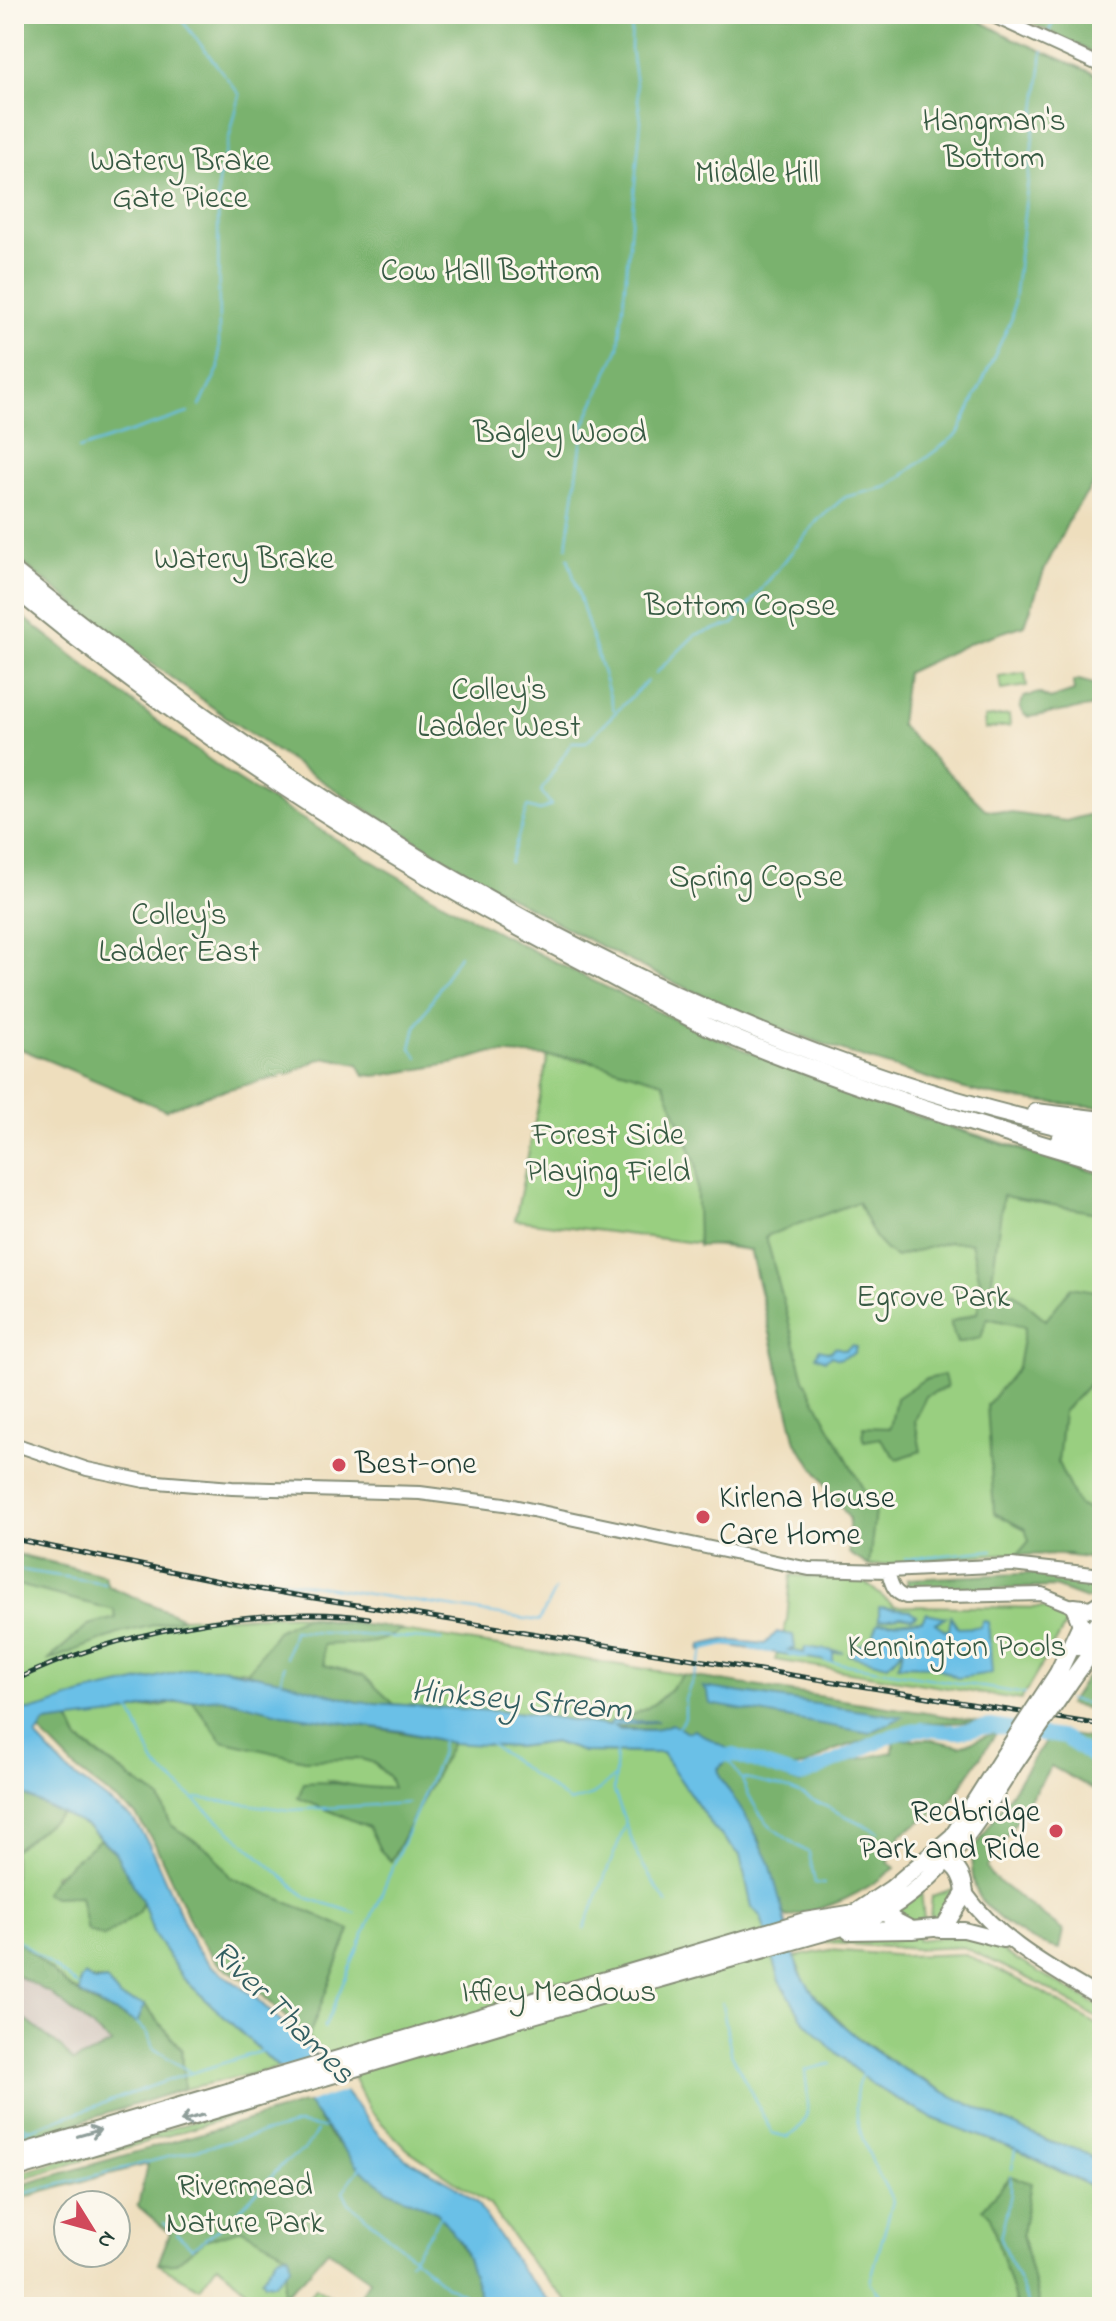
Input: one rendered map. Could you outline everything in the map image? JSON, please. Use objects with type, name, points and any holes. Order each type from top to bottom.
[{"type":"highway","points":[[14,571],[137,668],[280,769],[383,836],[518,914],[718,1016],[1102,1162]]},
{"type":"highway","points":[[14,588],[129,679],[272,779],[450,890],[713,1028],[833,1076],[1102,1149]]},
{"type":"highway","points":[[959,1109],[1102,1120]]},
{"type":"highway","points":[[959,1109],[1102,1136]]},
{"type":"highway","points":[[1065,1676],[1081,1624],[1074,1607],[1091,1609],[1102,1602]]},
{"type":"highway","points":[[14,2155],[263,2090],[807,1928],[888,1911],[948,1861],[970,1821],[1102,1617]]},
{"type":"highway","points":[[1065,1676],[1102,1638]]},
{"type":"highway","points":[[832,1923],[855,1913],[970,1821]]},
{"type":"highway","points":[[832,1923],[938,1930],[954,1915],[965,1893],[962,1874],[970,1821]]},
{"type":"highway","points":[[920,1861],[938,1855],[962,1874]]},
{"type":"highway","points":[[897,1880],[886,1900],[888,1911],[896,1923],[914,1930]]},
{"type":"highway","points":[[14,2170],[263,2090]]},
{"type":"main road","points":[[965,1893],[980,1915],[1011,1943],[1102,1999]]},
{"type":"main road","points":[[938,1930],[964,1930],[1011,1943]]},
{"type":"street","points":[[989,14],[1102,66]]},
{"type":"street","points":[[14,1444],[87,1469],[145,1481],[463,1497],[809,1569],[888,1571],[1012,1565],[1102,1575]]},
{"type":"street","points":[[888,1571],[892,1586],[899,1595],[906,1597],[1042,1594],[1074,1607]]},
{"type":"shaded area","points":[[14,1974],[50,1993],[112,2044],[73,2062],[62,2048],[14,2011]]},
{"type":"green space","name":"Bagley Wood","points":[[14,14],[967,14],[1010,37],[1102,77],[1102,471],[1070,518],[1044,571],[1025,625],[972,642],[906,673],[900,725],[985,809],[1066,821],[1102,811],[1102,1107],[989,1094],[883,1064],[736,1010],[595,943],[458,866],[285,757],[166,674],[14,556]]},
{"type":"green space","points":[[1012,14],[1102,14],[1102,57]]},
{"type":"green space","name":"Colley's Ladder East","points":[[14,610],[231,775],[427,893],[519,944],[613,991],[804,1074],[902,1111],[1102,1174],[1102,1214],[1003,1196],[990,1294],[1013,1292],[1046,1320],[1071,1287],[1102,1292],[1102,1370],[1063,1412],[1058,1463],[1078,1505],[1102,1516],[1102,1561],[1068,1554],[1017,1555],[1029,1541],[1025,1529],[994,1513],[987,1405],[1018,1367],[1025,1327],[987,1318],[981,1338],[957,1343],[950,1322],[977,1313],[982,1290],[971,1243],[948,1242],[896,1257],[877,1240],[858,1202],[766,1236],[804,1379],[875,1511],[869,1566],[849,1553],[849,1518],[796,1442],[751,1250],[722,1245],[698,1246],[696,1164],[663,1082],[581,1058],[489,1053],[456,1063],[378,1076],[364,1075],[358,1064],[328,1058],[317,1060],[290,1074],[213,1093],[165,1110],[14,1046]]},
{"type":"green space","points":[[1025,673],[1027,686],[1001,690],[999,677]]},
{"type":"green space","points":[[1079,680],[1097,685],[1102,680],[1102,725],[1095,706],[1029,717],[1023,714],[1020,706],[1024,697],[1039,693],[1050,699],[1074,691],[1073,682]]},
{"type":"green space","points":[[1009,715],[1010,726],[985,729],[984,718]]},
{"type":"green space","name":"Egrove Park","points":[[689,1028],[859,1098],[1102,1174],[1102,1561],[1074,1556],[1015,1554],[869,1566],[849,1553],[849,1518],[796,1442],[750,1250],[515,1220],[548,1056],[605,1064]]},
{"type":"green space","points":[[944,1375],[947,1387],[926,1396],[915,1421],[921,1451],[897,1459],[880,1438],[864,1441],[863,1427],[890,1428],[896,1398],[923,1380]]},
{"type":"green space","points":[[14,1553],[104,1575],[108,1586],[183,1618],[301,1615],[683,1675],[652,1705],[613,1721],[610,1726],[525,1713],[358,1702],[249,1671],[220,1668],[193,1668],[88,1693],[30,1713],[14,1709]]},
{"type":"green space","points":[[14,1554],[104,1575],[108,1586],[183,1618],[121,1633],[47,1661],[88,1625],[116,1618],[114,1610],[14,1584]]},
{"type":"green space","points":[[1041,1573],[1102,1581],[1102,1591],[1095,1599],[1086,1599],[1054,1587],[908,1592],[907,1579]]},
{"type":"green space","name":"Kennington Pools","points":[[791,1575],[862,1580],[894,1606],[1051,1608],[1060,1611],[1068,1621],[1021,1700],[775,1660],[787,1621]]},
{"type":"green space","points":[[302,1618],[401,1629],[383,1640],[323,1645],[324,1665],[363,1675],[395,1705],[358,1702],[247,1673],[277,1631]]},
{"type":"green space","points":[[1102,1667],[1102,1711],[1068,1705],[1085,1679]]},
{"type":"green space","points":[[683,1675],[984,1722],[922,1723],[834,1750],[806,1766],[786,1769],[735,1753],[694,1730],[686,1732],[672,1724],[656,1730],[615,1728],[615,1724],[658,1722],[612,1721],[652,1705]]},
{"type":"green space","name":"Iffley Meadows","points":[[221,1698],[356,1727],[516,1747],[554,1742],[583,1752],[662,1753],[713,1827],[740,1855],[751,1902],[761,1917],[780,1980],[874,2086],[932,2118],[1017,2150],[1102,2192],[1102,2307],[573,2307],[532,2264],[490,2205],[407,2149],[370,2111],[340,2050],[324,2055],[308,2038],[350,1930],[230,1877],[212,1852],[171,1825],[160,1799],[79,1740],[69,1719]],"holes":[[[375,1764],[439,1766],[391,1861],[380,1850],[369,1827],[359,1821],[328,1780],[370,1789],[393,1788],[389,1777]]]},
{"type":"green space","points":[[221,1698],[452,1743],[391,1861],[380,1850],[369,1827],[298,1798],[304,1783],[393,1788],[389,1777],[374,1763],[361,1759],[305,1760],[222,1741],[192,1700]]},
{"type":"green space","points":[[69,1719],[79,1741],[160,1799],[171,1825],[212,1852],[230,1877],[350,1930],[308,2038],[256,1989],[217,1962],[196,1934],[155,1844],[136,1815],[78,1771],[38,1730],[45,1723]]},
{"type":"green space","points":[[997,1732],[949,1804],[901,1834],[888,1862],[895,1868],[844,1899],[788,1917],[784,1915],[760,1841],[718,1769],[731,1757],[800,1784],[844,1762],[893,1752],[894,1740],[929,1739],[960,1746]]},
{"type":"green space","points":[[1051,1732],[1102,1740],[1102,1794],[1051,1766],[987,1867],[990,1875],[1063,1931],[1059,1949],[1036,1942],[991,1911],[975,1888],[971,1854]]},
{"type":"green space","points":[[14,1790],[62,1813],[14,1850]]},
{"type":"green space","points":[[62,1813],[89,1827],[100,1839],[77,1861],[54,1875],[54,1897],[80,1895],[87,1930],[104,1937],[138,1913],[143,1902],[153,1932],[183,1978],[279,2068],[184,2089],[182,2050],[145,2005],[120,1998],[106,1980],[80,1980],[80,1992],[68,1986],[14,1937],[14,1850]]},
{"type":"green space","points":[[100,1839],[115,1852],[143,1902],[138,1913],[104,1937],[87,1931],[80,1896],[54,1897],[44,1893],[62,1871]]},
{"type":"green space","points":[[953,1889],[956,1899],[949,1913],[936,1922],[930,1919],[932,1896]]},
{"type":"green space","points":[[921,1892],[924,1919],[917,1919],[917,1924],[895,1912]]},
{"type":"green space","points":[[917,1936],[917,1940],[956,1936],[984,1941],[1102,2008],[1102,2021],[1036,1982],[963,1947],[917,1949],[816,1942]]},
{"type":"green space","points":[[14,1937],[68,1986],[93,2003],[136,2022],[145,2005],[182,2050],[184,2089],[14,2143],[14,2011],[62,2048],[73,2062],[112,2044],[50,1993],[14,1974]]},
{"type":"green space","points":[[830,1950],[905,1956],[965,1954],[1033,1987],[1102,2028],[1102,2166],[1081,2150],[1052,2143],[959,2100],[897,2065],[849,2031],[806,1985],[794,1957]]},
{"type":"green space","points":[[267,2100],[271,2105],[14,2181],[14,2175]]},
{"type":"green space","name":"Rivermead Nature Park","points":[[307,2103],[332,2138],[388,2190],[436,2211],[456,2234],[477,2281],[484,2307],[387,2307],[361,2293],[370,2280],[328,2250],[304,2278],[282,2296],[288,2254],[242,2229],[205,2240],[176,2263],[158,2264],[170,2233],[138,2206],[147,2164],[14,2200],[14,2187]]},
{"type":"green space","points":[[1011,2176],[1031,2183],[1022,2234],[1040,2307],[1017,2307],[989,2214],[982,2209]]},
{"type":"green space","name":"Rivermead Nature Park","points":[[322,2189],[278,2307],[265,2307],[217,2265],[200,2288],[158,2264],[170,2233],[138,2206]]},
{"type":"green space","points":[[315,2287],[333,2298],[327,2307],[303,2307]]},
{"type":"water","points":[[852,1345],[856,1347],[854,1353],[839,1359],[831,1356],[825,1360],[816,1356],[819,1349],[830,1352],[835,1347],[845,1350]]},
{"type":"water","points":[[879,1607],[909,1610],[916,1615],[912,1618],[901,1616],[879,1620]]},
{"type":"water","points":[[926,1613],[946,1617],[935,1623],[945,1630],[949,1630],[951,1617],[958,1628],[980,1627],[983,1621],[988,1622],[992,1673],[957,1678],[934,1666],[898,1665],[904,1648],[888,1665],[848,1655],[854,1647],[871,1641],[878,1623],[922,1620]]},
{"type":"water","points":[[776,1632],[793,1635],[795,1648],[789,1650],[804,1653],[805,1647],[843,1652],[833,1653],[833,1662],[725,1645],[700,1650],[701,1645],[724,1640],[765,1644]]},
{"type":"water","points":[[193,1668],[220,1668],[280,1680],[358,1702],[525,1713],[609,1726],[612,1721],[658,1721],[614,1726],[620,1730],[655,1730],[672,1724],[686,1732],[694,1730],[735,1753],[718,1768],[720,1777],[750,1823],[770,1863],[798,1969],[818,2000],[844,2027],[908,2072],[1047,2141],[1085,2153],[1102,2166],[1102,2192],[1017,2150],[932,2118],[874,2086],[829,2046],[802,2018],[780,1980],[761,1917],[752,1907],[740,1855],[713,1827],[662,1753],[583,1752],[554,1742],[516,1747],[452,1743],[401,1731],[283,1714],[221,1698],[157,1704],[115,1715],[45,1723],[36,1737],[68,1771],[133,1819],[149,1844],[195,1947],[212,1966],[256,1998],[319,2058],[379,2135],[404,2157],[451,2183],[477,2203],[522,2271],[555,2307],[484,2307],[462,2244],[436,2211],[388,2190],[356,2165],[279,2068],[183,1978],[153,1932],[143,1902],[115,1852],[89,1827],[14,1790],[14,1709],[42,1708],[81,1694]]},
{"type":"water","points":[[703,1687],[902,1717],[870,1733],[710,1704]]},
{"type":"water","points":[[85,1975],[93,1982],[106,1980],[120,1998],[145,2005],[137,2023],[80,1993],[80,1980]]},
{"type":"water","points":[[289,2254],[290,2267],[274,2284],[265,2283],[262,2278],[279,2255]]},
{"type":"pier","points":[[323,2057],[349,2090],[303,2104],[275,2070]]},
{"type":"waterway","points":[[177,14],[240,95],[218,182],[219,368],[200,406]]},
{"type":"waterway","points":[[567,547],[584,425],[619,347],[641,121],[631,49],[632,14]]},
{"type":"waterway","points":[[1049,31],[1057,14]]},
{"type":"waterway","points":[[656,673],[695,635],[733,624],[818,520],[845,497],[887,487],[958,434],[1012,318],[1043,51]]},
{"type":"waterway","points":[[79,449],[188,413]]},
{"type":"waterway","points":[[568,558],[614,710]]},
{"type":"waterway","points":[[510,863],[527,807],[540,811],[551,805],[541,791],[572,742],[586,742],[647,681]]},
{"type":"waterway","points":[[418,1058],[411,1048],[416,1027],[459,955]]},
{"type":"waterway","points":[[905,1559],[993,1550]]},
{"type":"waterway","points":[[14,1569],[104,1583]]},
{"type":"waterway","points":[[280,1580],[539,1621],[555,1590]]},
{"type":"waterway","points":[[286,1658],[293,1631],[442,1640]]},
{"type":"waterway","points":[[677,1729],[685,1718],[685,1699],[704,1650],[736,1646]]},
{"type":"waterway","points":[[750,1649],[771,1652]]},
{"type":"waterway","points":[[789,1655],[807,1658]]},
{"type":"waterway","points":[[825,1661],[1025,1694]]},
{"type":"waterway","points":[[281,1681],[284,1666]]},
{"type":"waterway","points":[[1068,1700],[1102,1706]]},
{"type":"waterway","points":[[130,1709],[156,1766],[307,1898],[356,1913]]},
{"type":"waterway","name":"Hinksey Stream","points":[[718,1756],[734,1755],[801,1777],[893,1735],[920,1729],[957,1732],[991,1726],[1065,1738],[1102,1764]]},
{"type":"waterway","name":"River Thames","points":[[324,2028],[440,1756],[442,1741]]},
{"type":"waterway","points":[[490,1744],[570,1802],[593,1795],[613,1778]]},
{"type":"waterway","points":[[616,1751],[614,1791],[638,1857],[667,1904]]},
{"type":"waterway","points":[[729,1761],[741,1778],[790,1789],[879,1832]]},
{"type":"waterway","points":[[742,1780],[754,1805],[768,1823],[809,1853],[815,1883],[824,1884]]},
{"type":"waterway","points":[[196,1798],[291,1810],[409,1803]]},
{"type":"waterway","points":[[584,1929],[625,1826]]},
{"type":"waterway","points":[[14,1937],[80,1987]]},
{"type":"waterway","points":[[722,2003],[731,2053],[772,2133],[787,2137],[802,2124],[808,2108],[805,2070],[831,2064]]},
{"type":"waterway","points":[[137,2023],[148,2034],[153,2048],[190,2072]]},
{"type":"waterway","points":[[14,2135],[262,2051]]},
{"type":"waterway","points":[[862,2074],[857,2090],[858,2123],[870,2156],[893,2201],[870,2282],[885,2301],[885,2307]]},
{"type":"waterway","points":[[14,2120],[30,2129]]},
{"type":"waterway","points":[[14,2196],[298,2124],[323,2128]]},
{"type":"waterway","points":[[177,2234],[192,2248],[197,2245],[232,2218],[286,2161],[304,2150],[317,2131]]},
{"type":"waterway","points":[[1012,2169],[1015,2150]]},
{"type":"waterway","points":[[361,2166],[343,2191],[349,2203],[446,2285],[476,2301],[484,2299]]},
{"type":"waterway","points":[[1011,2176],[1011,2194],[1000,2238],[1030,2307]]},
{"type":"waterway","points":[[410,2261],[442,2215]]},
{"type":"waterway","points":[[164,2223],[171,2229]]},
{"type":"railway","points":[[14,1539],[258,1589],[1102,1725]]},
{"type":"railway","points":[[14,1681],[94,1649],[187,1626],[283,1615],[328,1614],[369,1618]]},
{"type":"place","name":"Best-one","points":[[339,1465]]},
{"type":"place","name":"Kirlena House Care Home","points":[[703,1517]]},
{"type":"place","name":"Redbridge Park and Ride","points":[[1056,1831]]},
{"type":"park label","name":"Hangman's Bottom","points":[[994,140]]},
{"type":"park label","name":"Middle Hill","points":[[757,174]]},
{"type":"park label","name":"Watery Brake Gate Piece","points":[[180,180]]},
{"type":"park label","name":"Cow Hall Bottom","points":[[490,272]]},
{"type":"park label","name":"Watery Brake","points":[[244,560]]},
{"type":"park label","name":"Bottom Copse","points":[[740,607]]},
{"type":"park label","name":"Colley's Ladder West","points":[[499,710]]},
{"type":"park label","name":"Spring Copse","points":[[756,878]]},
{"type":"park label","name":"Forest Side Playing Field","points":[[608,1154]]}]
